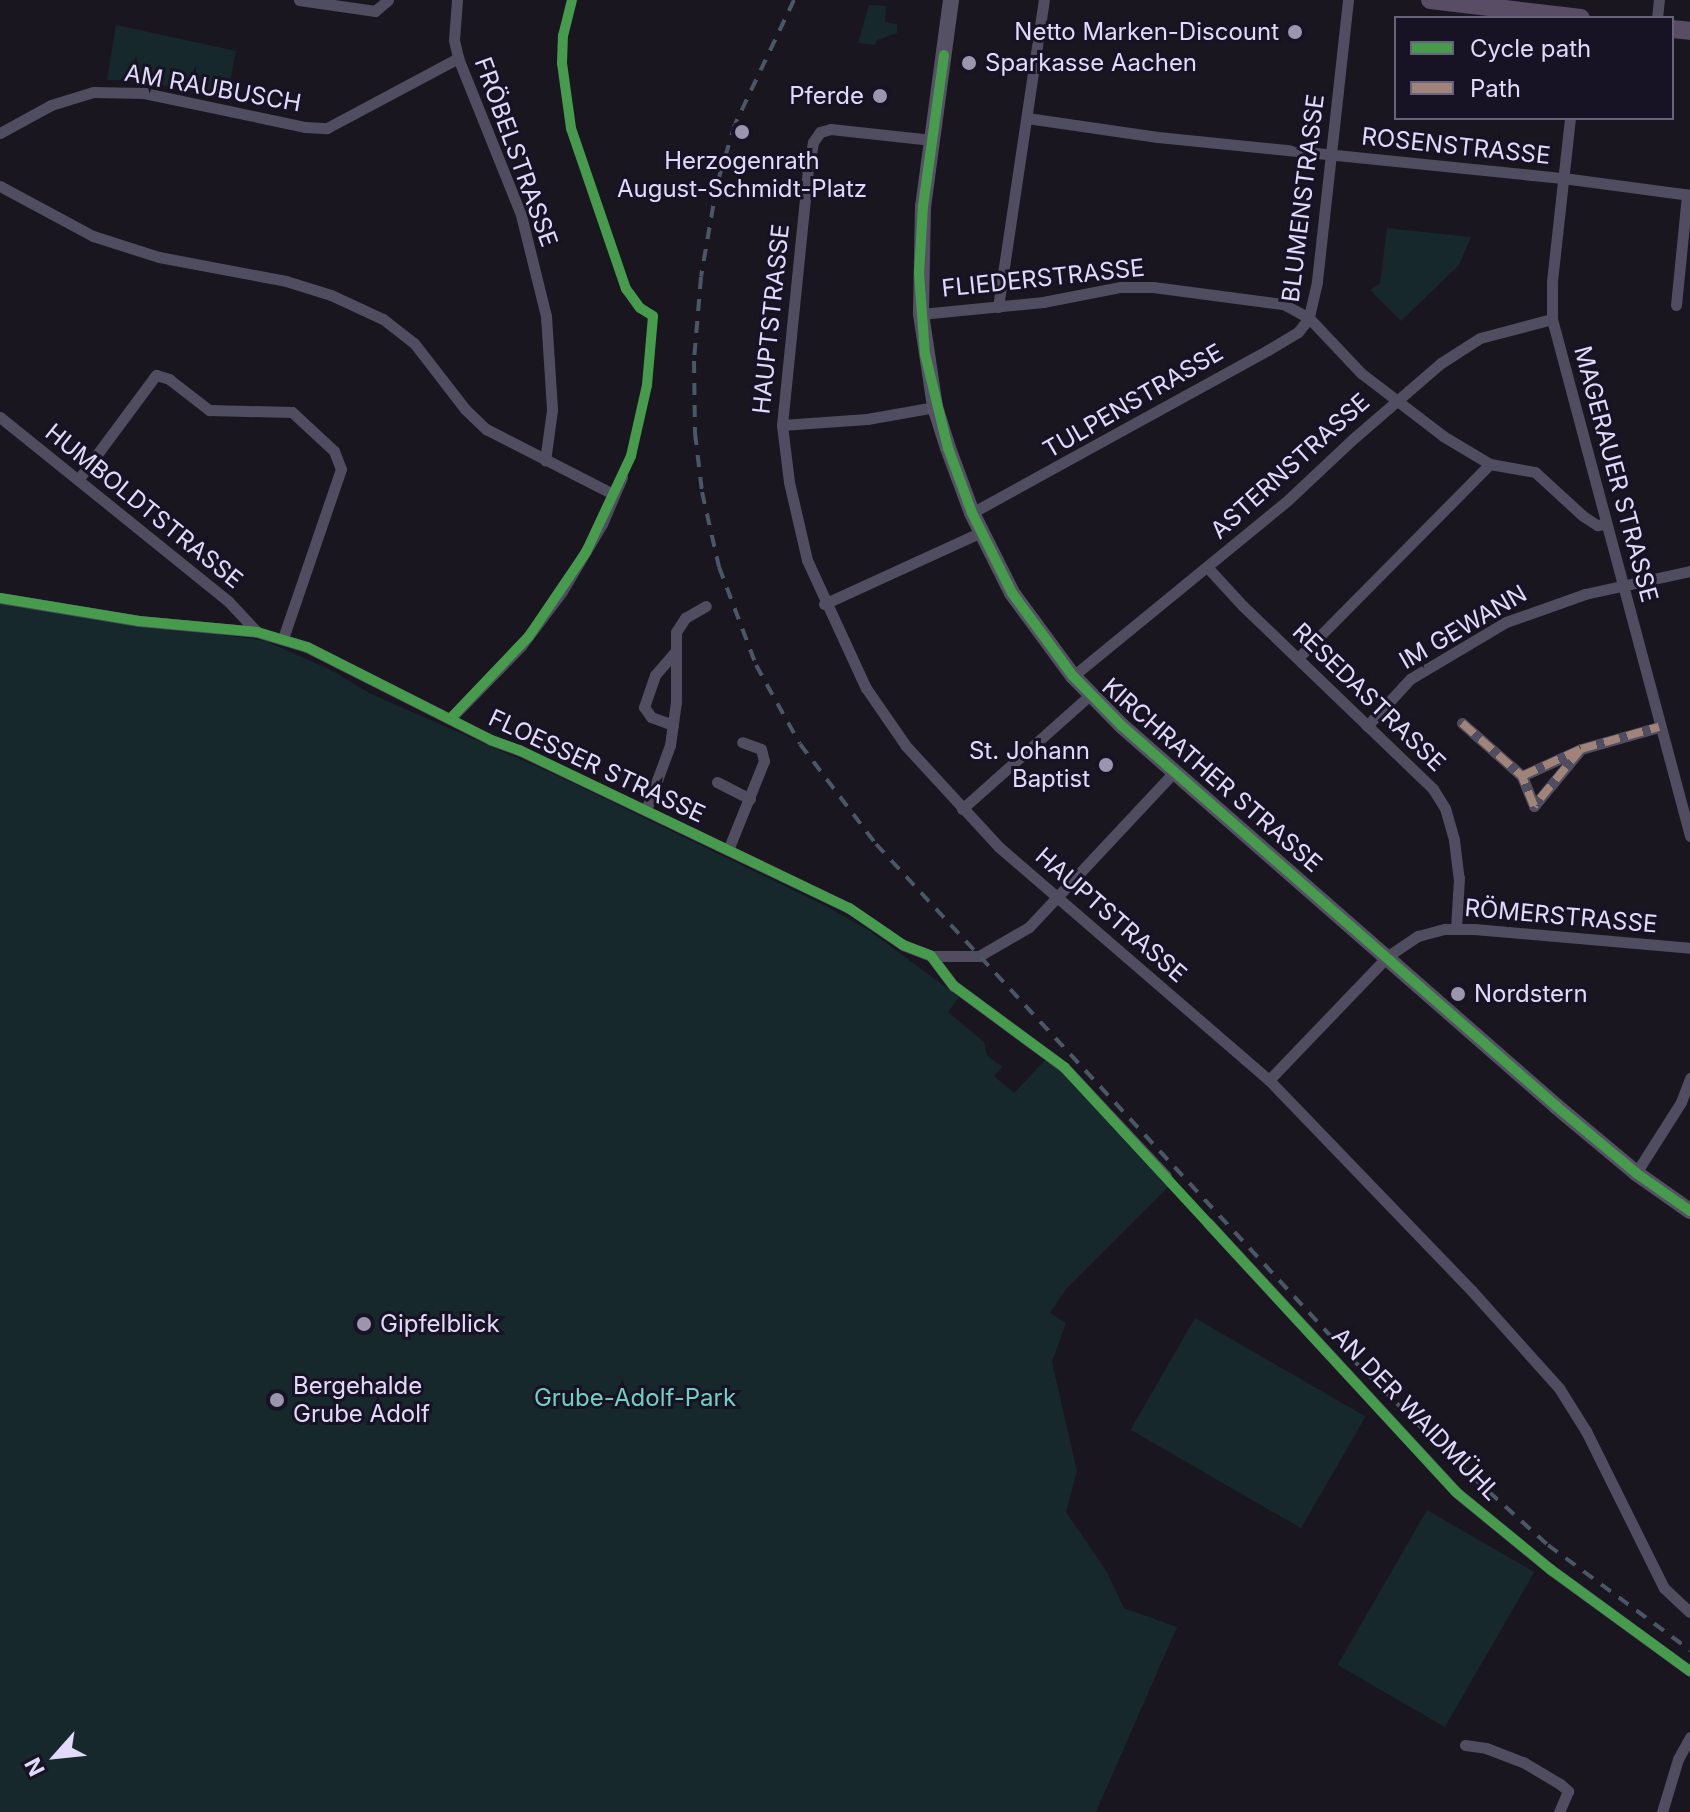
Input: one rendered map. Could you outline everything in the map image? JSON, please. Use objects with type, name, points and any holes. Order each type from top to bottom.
[{"type":"main road","name":"KIRCHRATHER STRASSE","points":[[951,0],[920,260],[921,314],[935,407],[972,513],[1012,593],[1073,676],[1173,773],[1196,788],[1636,1173],[1690,1211]]},
{"type":"main road","points":[[1430,0],[1564,16]]},
{"type":"street","points":[[299,0],[375,11],[388,0]]},
{"type":"street","name":"FRÖBELSTRASSE","points":[[457,0],[454,40],[458,58],[521,215],[546,316],[552,410],[545,461]]},
{"type":"street","points":[[998,307],[1044,0]]},
{"type":"street","name":"BLUMENSTRASSE","points":[[1348,0],[1317,282],[1309,318],[1361,373],[1443,436],[1490,464],[1535,472],[1583,516],[1597,525],[1606,524]]},
{"type":"street","name":"AM RAUBUSCH","points":[[0,133],[51,105],[93,92],[144,93],[305,127],[327,128],[458,58]]},
{"type":"street","name":"ROSENSTRASSE","points":[[1027,118],[1158,137],[1563,178],[1688,195]]},
{"type":"street","name":"MAGERAUER STRASSE","points":[[1570,120],[1552,282],[1552,319],[1690,836]]},
{"type":"street","name":"HAUPTSTRASSE","points":[[932,140],[831,129],[820,132],[813,142],[808,169],[782,425],[789,482],[807,560],[824,604],[866,688],[906,746],[999,847],[1269,1080],[1472,1291],[1559,1388],[1586,1431],[1664,1588],[1690,1612]]},
{"type":"street","points":[[0,186],[93,236],[159,257],[286,281],[331,295],[383,319],[414,343],[465,409],[486,429],[613,494]]},
{"type":"street","points":[[1676,305],[1688,195]]},
{"type":"street","name":"FLIEDERSTRASSE","points":[[921,314],[998,307],[1120,287],[1153,287],[1283,304],[1309,318]]},
{"type":"street","name":"TULPENSTRASSE","points":[[972,513],[1288,338],[1309,318]]},
{"type":"street","name":"ASTERNSTRASSE","points":[[1073,676],[1208,568],[1441,363],[1480,338],[1552,319]]},
{"type":"street","points":[[78,480],[156,375],[169,379],[209,410],[292,412],[334,451],[341,469],[283,638]]},
{"type":"street","points":[[782,425],[867,419],[935,407]]},
{"type":"street","name":"HUMBOLDTSTRASSE","points":[[0,417],[229,602],[257,632]]},
{"type":"street","points":[[1298,658],[1490,464]]},
{"type":"street","points":[[450,719],[529,636],[586,552],[622,477]]},
{"type":"street","points":[[824,604],[981,532]]},
{"type":"street","name":"RESEDASTRASSE","points":[[1208,568],[1367,726],[1419,773],[1445,808],[1459,878],[1456,929]]},
{"type":"street","name":"IM GEWANN","points":[[1367,726],[1410,679],[1506,622],[1546,606],[1690,571]]},
{"type":"street","name":"FLOESSER STRASSE","points":[[0,598],[139,621],[257,632],[283,638],[849,908],[903,945],[931,956],[958,959],[993,951],[1029,927],[1173,773]]},
{"type":"street","points":[[646,810],[665,763],[673,725],[677,678],[675,652],[680,624],[706,606]]},
{"type":"street","points":[[673,725],[651,717],[644,707],[655,675],[675,652]]},
{"type":"street","points":[[962,809],[1090,695]]},
{"type":"street","points":[[1462,723],[1522,776],[1534,806],[1581,749]]},
{"type":"street","points":[[1522,776],[1581,749],[1659,727]]},
{"type":"street","points":[[728,850],[765,754],[742,742]]},
{"type":"street","points":[[717,782],[750,799]]},
{"type":"street","name":"RÖMERSTRASSE","points":[[1269,1080],[1388,956],[1418,936],[1456,929],[1690,948]]},
{"type":"street","points":[[931,956],[954,986],[1064,1067],[1166,1176]]},
{"type":"street","points":[[1636,1173],[1685,1104],[1690,1078]]},
{"type":"street","name":"AN DER WAIDMÜHL","points":[[1208,1223],[1456,1492],[1550,1569],[1690,1671]]},
{"type":"street","points":[[1662,1812],[1678,1759],[1690,1737]]},
{"type":"street","points":[[1465,1745],[1486,1748],[1523,1762],[1568,1791],[1559,1812]]},
{"type":"green space","points":[[869,5],[886,6],[885,22],[897,24],[897,33],[877,40],[875,45],[858,43]]},
{"type":"green space","points":[[116,25],[236,51],[227,98],[142,81],[107,80]]},
{"type":"green space","points":[[1387,228],[1471,237],[1459,265],[1401,321],[1370,290],[1380,283]]},
{"type":"green space","name":"Grube-Adolf-Park","points":[[0,601],[20,607],[266,641],[331,670],[369,693],[558,776],[826,906],[870,931],[959,997],[948,1012],[984,1042],[987,1055],[1002,1067],[994,1076],[1014,1093],[1048,1057],[1170,1185],[1066,1289],[1050,1313],[1066,1323],[1052,1362],[1077,1471],[1066,1512],[1107,1572],[1124,1608],[1177,1627],[1096,1812],[0,1812]]},
{"type":"green space","points":[[1195,1318],[1366,1416],[1301,1528],[1130,1430]]},
{"type":"green space","points":[[1427,1510],[1534,1572],[1445,1727],[1338,1665]]},
{"type":"railway","points":[[794,0],[735,124],[717,184],[701,277],[694,361],[695,433],[702,492],[719,567],[756,665],[800,744],[876,844],[1350,1357],[1456,1462],[1548,1545],[1690,1650]]},
{"type":"marked path","points":[[1462,723],[1522,776]]},
{"type":"marked path","points":[[1581,749],[1534,806],[1522,776],[1581,749],[1659,727]]},
{"type":"cycle path","points":[[450,719],[529,636],[586,552],[631,456],[647,385],[653,316],[640,308],[626,289],[571,128],[562,63],[563,36],[572,0]]},
{"type":"cycle path","points":[[944,55],[923,206],[919,273],[925,354],[948,448],[972,513],[1012,593],[1073,676],[1122,726],[1556,1106],[1636,1173],[1690,1211]]},
{"type":"cycle path","points":[[0,598],[139,621],[257,632],[307,647],[491,740],[519,750],[849,908],[903,945],[931,956],[954,986],[1064,1067],[1456,1492],[1550,1569],[1690,1671]]},
{"type":"place","name":"Netto Marken-Discount","points":[[1295,32]]},
{"type":"place","name":"Sparkasse Aachen","points":[[969,63]]},
{"type":"place","name":"Pferde","points":[[880,96]]},
{"type":"place","name":"Herzogenrath August-Schmidt-Platz","points":[[742,132]]},
{"type":"place","name":"St. Johann Baptist","points":[[1106,765]]},
{"type":"place","name":"Nordstern","points":[[1458,994]]},
{"type":"place","name":"Gipfelblick","points":[[364,1324]]},
{"type":"place","name":"Bergehalde Grube Adolf","points":[[277,1400]]}]
